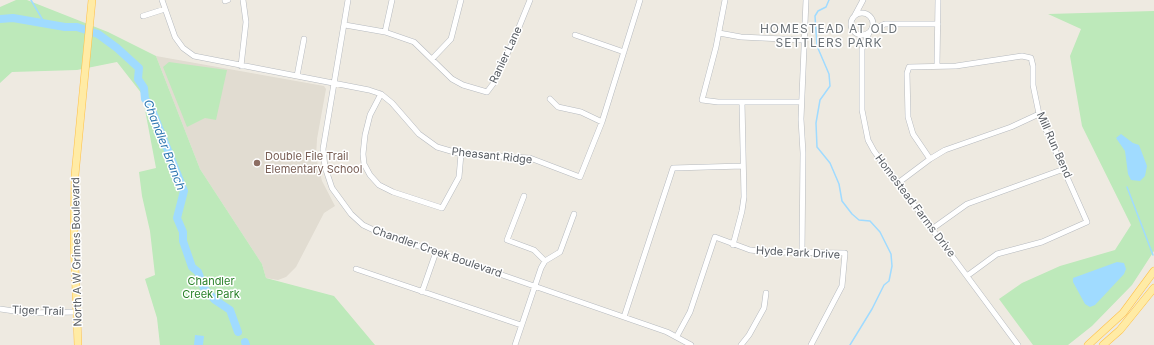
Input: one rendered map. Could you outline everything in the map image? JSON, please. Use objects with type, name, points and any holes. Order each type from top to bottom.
[{"type":"main road","name":"North A W Grimes Boulevard","points":[[78,345],[74,239],[75,175],[92,0]]},
{"type":"main road","points":[[1088,345],[1123,313],[1154,271]]},
{"type":"main road","points":[[1103,345],[1120,330],[1154,288]]},
{"type":"street","name":"Pheasant Ridge","points":[[162,0],[175,37],[188,53],[201,59],[333,83],[380,94],[392,102],[419,134],[437,147],[461,154],[530,158],[580,177],[602,122],[640,0]]},
{"type":"street","points":[[241,66],[246,22],[243,0]]},
{"type":"street","name":"Chandler Creek Boulevard","points":[[348,0],[323,149],[326,173],[334,193],[351,214],[363,225],[378,232],[677,336],[691,345]]},
{"type":"street","points":[[385,32],[388,12],[392,0]]},
{"type":"street","points":[[432,60],[451,39],[461,0]]},
{"type":"street","name":"Ranier Lane","points":[[344,25],[385,32],[414,42],[452,79],[463,85],[487,92],[496,78],[530,0]]},
{"type":"street","points":[[724,0],[719,33],[702,100],[801,102]]},
{"type":"street","points":[[802,252],[803,188],[801,102],[806,0]]},
{"type":"street","points":[[937,66],[938,0]]},
{"type":"street","name":"Homestead Farms Drive","points":[[863,1],[851,23],[862,49],[862,110],[864,126],[874,151],[1018,345]]},
{"type":"street","name":"Homestead Farms Drive","points":[[862,49],[873,24],[863,1]]},
{"type":"street","points":[[143,16],[165,9]]},
{"type":"street","points":[[855,16],[861,13],[885,24]]},
{"type":"street","points":[[855,32],[862,35],[885,24],[938,24]]},
{"type":"street","points":[[719,33],[741,37],[804,40]]},
{"type":"street","points":[[575,35],[624,52]]},
{"type":"street","points":[[297,76],[304,39]]},
{"type":"street","name":"Mill Run Bend","points":[[930,159],[916,140],[909,123],[907,73],[910,67],[956,66],[1022,56],[1031,58],[1033,66],[1033,85],[1039,114],[1087,222],[1042,242],[997,254],[967,276]]},
{"type":"street","points":[[380,94],[370,115],[365,135],[363,154],[367,170],[379,185],[393,192],[442,208],[459,177],[461,154]]},
{"type":"street","points":[[550,99],[558,107],[581,112],[602,122]]},
{"type":"street","points":[[732,245],[743,205],[742,102]]},
{"type":"street","points":[[898,183],[930,159],[951,148],[1011,127],[1039,114]]},
{"type":"street","points":[[624,317],[674,168],[743,166]]},
{"type":"street","points":[[932,229],[967,204],[1064,169]]},
{"type":"street","points":[[524,196],[506,240],[534,250],[545,261]]},
{"type":"street","points":[[515,345],[545,261],[560,252],[574,214]]},
{"type":"street","name":"Hyde Park Drive","points":[[677,336],[690,312],[714,237],[732,245],[756,251],[845,253],[842,286],[811,345]]},
{"type":"street","points":[[422,292],[436,252]]},
{"type":"street","points":[[356,269],[521,325]]},
{"type":"street","points":[[741,345],[749,335],[764,308],[766,293]]},
{"type":"street","name":"Tiger Trail","points":[[0,308],[28,312],[76,312]]},
{"type":"shaded area","name":"Double File Trail Elementary School","points":[[156,56],[324,86],[326,89],[317,139],[316,157],[322,181],[335,206],[324,213],[296,267],[286,277],[278,280],[266,278],[262,264],[200,169]]},
{"type":"green space","name":"Chandler Creek Park","points":[[16,0],[27,0],[108,32],[156,56],[200,169],[262,264],[266,278],[334,296],[375,345],[160,345],[157,318],[145,279],[155,275],[150,231],[142,196],[139,172],[156,168],[142,94],[117,62],[77,70],[12,72],[0,83],[0,7]]},
{"type":"green space","points":[[1154,11],[1154,251],[1132,285],[1092,326],[1068,345],[1033,345],[999,299],[1022,283],[1060,266],[1115,250],[1131,225],[1082,126],[1070,56],[1081,29],[1048,14]]},
{"type":"green space","points":[[169,62],[227,70],[216,120],[205,118],[187,127],[163,67]]},
{"type":"water","points":[[1121,134],[1133,143],[1139,145],[1147,166],[1145,176],[1140,181],[1131,180],[1128,174],[1125,151],[1116,138]]},
{"type":"water","points":[[1117,262],[1124,263],[1126,269],[1124,274],[1095,305],[1090,307],[1085,304],[1073,282],[1073,278]]},
{"type":"water","points":[[195,335],[204,336],[203,345],[194,345]]},
{"type":"waterway","points":[[31,0],[44,22]]},
{"type":"waterway","points":[[829,0],[826,7],[818,11],[815,16],[817,46],[829,74],[830,86],[820,100],[816,123],[817,147],[830,163],[839,184],[842,201],[852,214],[859,220],[870,221],[880,232],[891,254],[892,266],[889,281],[884,285],[872,309],[850,345]]},
{"type":"waterway","name":"Chandler Branch","points":[[0,19],[13,18],[65,27],[77,27],[98,34],[117,48],[139,68],[138,79],[144,88],[145,99],[150,105],[184,191],[177,218],[183,232],[183,241],[192,267],[198,272],[204,288],[215,300],[230,310],[238,332]]},
{"type":"waterway","points":[[1127,187],[1153,255]]},
{"type":"place","name":"Double File Trail Elementary School","points":[[257,163]]},
{"type":"district","name":"HOMESTEAD AT OLD SETTLERS PARK","points":[[829,36]]}]
